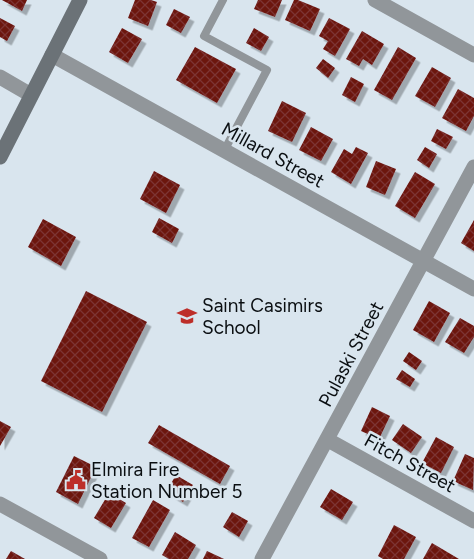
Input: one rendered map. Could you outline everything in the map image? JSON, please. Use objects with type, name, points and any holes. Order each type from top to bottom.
[{"type":"street","points":[[0,157],[80,0]]},
{"type":"street","points":[[375,0],[474,55]]},
{"type":"street","name":"Millard Street","points":[[52,55],[474,289]]},
{"type":"street","points":[[0,78],[31,95]]},
{"type":"street","name":"Pulaski Street","points":[[262,559],[474,168]]},
{"type":"street","name":"Fitch Street","points":[[328,440],[474,521]]},
{"type":"street","points":[[0,504],[100,559]]},
{"type":"lane","points":[[223,0],[204,36],[267,70],[224,151]]},
{"type":"building","points":[[2,0],[27,0],[22,11]]},
{"type":"building","points":[[135,0],[157,2],[148,26],[128,18]]},
{"type":"building","points":[[258,0],[282,0],[275,17],[254,9]]},
{"type":"building","points":[[294,0],[320,9],[310,31],[285,20]]},
{"type":"building","points":[[174,9],[190,17],[181,33],[166,25]]},
{"type":"building","points":[[0,18],[15,26],[7,41],[0,37]]},
{"type":"building","points":[[329,18],[350,29],[335,56],[323,49],[328,41],[319,36]]},
{"type":"building","points":[[122,28],[142,39],[128,63],[109,52]]},
{"type":"building","points":[[254,28],[269,37],[261,51],[246,43]]},
{"type":"building","points":[[362,31],[384,44],[372,65],[363,59],[359,66],[346,59]]},
{"type":"building","points":[[195,47],[236,69],[217,103],[176,80]]},
{"type":"building","points":[[398,47],[416,58],[392,100],[374,90]]},
{"type":"building","points":[[323,59],[335,68],[328,78],[316,68]]},
{"type":"building","points":[[432,67],[451,78],[435,107],[415,96]]},
{"type":"building","points":[[351,77],[364,84],[355,102],[342,95]]},
{"type":"building","points":[[458,89],[474,98],[474,116],[466,131],[442,118]]},
{"type":"building","points":[[282,101],[306,113],[292,142],[268,131]]},
{"type":"building","points":[[311,127],[333,139],[321,161],[299,150]]},
{"type":"building","points":[[437,129],[453,137],[446,149],[431,141]]},
{"type":"building","points":[[356,147],[368,153],[351,184],[331,172],[344,149],[352,154]]},
{"type":"building","points":[[425,147],[437,154],[429,168],[417,160]]},
{"type":"building","points":[[376,161],[396,169],[385,195],[366,187]]},
{"type":"building","points":[[154,171],[180,185],[166,213],[140,199]]},
{"type":"building","points":[[415,172],[435,184],[415,218],[395,206]]},
{"type":"building","points":[[159,218],[179,229],[172,243],[152,232]]},
{"type":"building","points":[[43,219],[76,237],[61,266],[28,247]]},
{"type":"building","points":[[474,220],[474,251],[461,243]]},
{"type":"building","points":[[86,291],[147,322],[102,412],[41,381]]},
{"type":"building","points":[[429,301],[450,313],[434,342],[413,330]]},
{"type":"building","points":[[460,318],[474,326],[474,337],[464,353],[445,342]]},
{"type":"building","points":[[409,352],[422,361],[416,370],[403,361]]},
{"type":"building","points":[[402,370],[415,379],[410,387],[396,379]]},
{"type":"building","points":[[372,407],[390,416],[379,439],[361,431]]},
{"type":"building","points":[[0,421],[11,427],[0,446]]},
{"type":"building","points":[[403,424],[422,437],[411,453],[392,440]]},
{"type":"building","points":[[159,425],[230,466],[220,484],[148,443]]},
{"type":"building","points":[[436,437],[454,447],[441,473],[422,463]]},
{"type":"building","points":[[465,454],[474,458],[473,490],[453,481]]},
{"type":"building","name":"Elmira Fire Station Number 5","points":[[74,456],[96,467],[78,504],[56,492]]},
{"type":"building","points":[[176,475],[193,485],[183,502],[166,492]]},
{"type":"building","points":[[331,489],[353,502],[342,520],[320,507]]},
{"type":"building","points":[[109,493],[126,503],[111,528],[94,518]]},
{"type":"building","points":[[153,500],[170,510],[149,547],[132,538]]},
{"type":"building","points":[[232,512],[248,521],[239,537],[223,527]]},
{"type":"building","points":[[394,525],[416,537],[404,559],[383,559],[378,556]]},
{"type":"building","points":[[175,532],[196,545],[188,559],[169,559],[162,555]]},
{"type":"building","points":[[432,543],[459,559],[423,559]]},
{"type":"building","points":[[11,551],[25,559],[6,559]]},
{"type":"building","points":[[207,551],[224,559],[203,559]]},
{"type":"place","name":"Saint Casimirs School","points":[[187,316]]},
{"type":"place","name":"Elmira Fire Station Number 5","points":[[76,480]]}]
